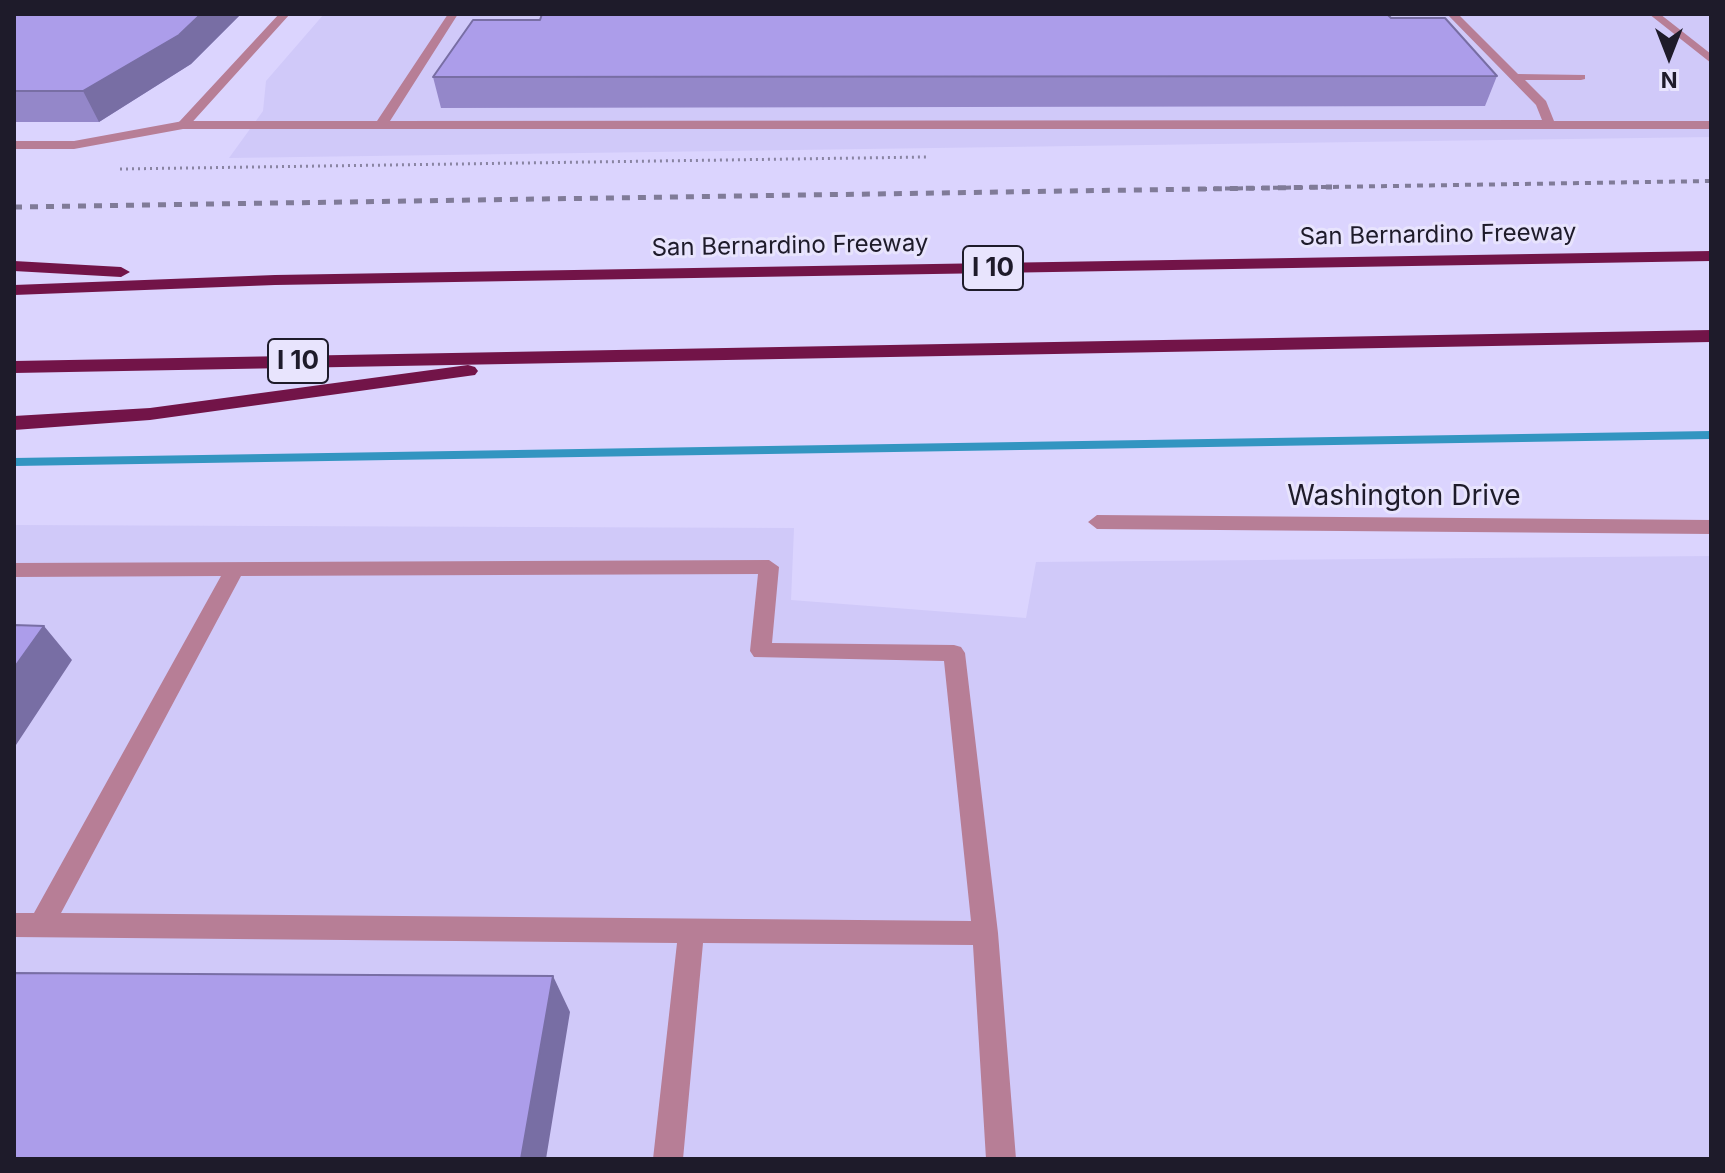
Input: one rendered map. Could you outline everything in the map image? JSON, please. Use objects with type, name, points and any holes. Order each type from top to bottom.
[{"type":"highway","name":"San Bernardino Freeway","points":[[14,290],[275,280],[1711,256]]},
{"type":"highway","points":[[14,266],[275,280]]},
{"type":"highway","name":"I 10","points":[[14,367],[1711,336]]},
{"type":"highway","points":[[14,423],[150,414],[582,355]]},
{"type":"street","points":[[183,125],[285,14]]},
{"type":"street","points":[[381,125],[453,14]]},
{"type":"street","points":[[1452,14],[1542,104],[1549,124]]},
{"type":"street","points":[[1654,14],[1711,60]]},
{"type":"street","points":[[1514,77],[1581,77]]},
{"type":"street","points":[[14,145],[74,145],[183,125],[1711,125]]},
{"type":"street","name":"Washington Drive","points":[[1097,522],[1711,527]]},
{"type":"street","points":[[14,570],[769,567],[761,651],[954,653],[985,933],[1001,1159]]},
{"type":"street","points":[[41,925],[235,569]]},
{"type":"street","points":[[14,925],[985,933]]},
{"type":"street","points":[[668,1159],[691,931]]},
{"type":"path","points":[[109,169],[934,157]]},
{"type":"shaded area","points":[[324,14],[1711,14],[1711,137],[229,158],[263,111],[266,81]]},
{"type":"shaded area","points":[[14,525],[794,528],[791,600],[1026,618],[1036,562],[1711,556],[1711,1159],[14,1159]]},
{"type":"building","points":[[14,14],[201,14],[179,35],[83,91],[14,91]]},
{"type":"building","points":[[542,14],[1387,14],[1391,18],[1445,18],[1497,76],[433,77],[473,20],[540,20]]},
{"type":"building","points":[[14,625],[44,626],[14,668]]},
{"type":"building","points":[[14,973],[553,976],[521,1159],[14,1159]]},
{"type":"waterway","points":[[14,462],[1711,435]]},
{"type":"railway","points":[[1225,189],[1711,181]]},
{"type":"railway","points":[[1225,189],[1332,187]]},
{"type":"railway","points":[[1201,189],[1225,189]]},
{"type":"railway","points":[[14,207],[1225,189]]}]
